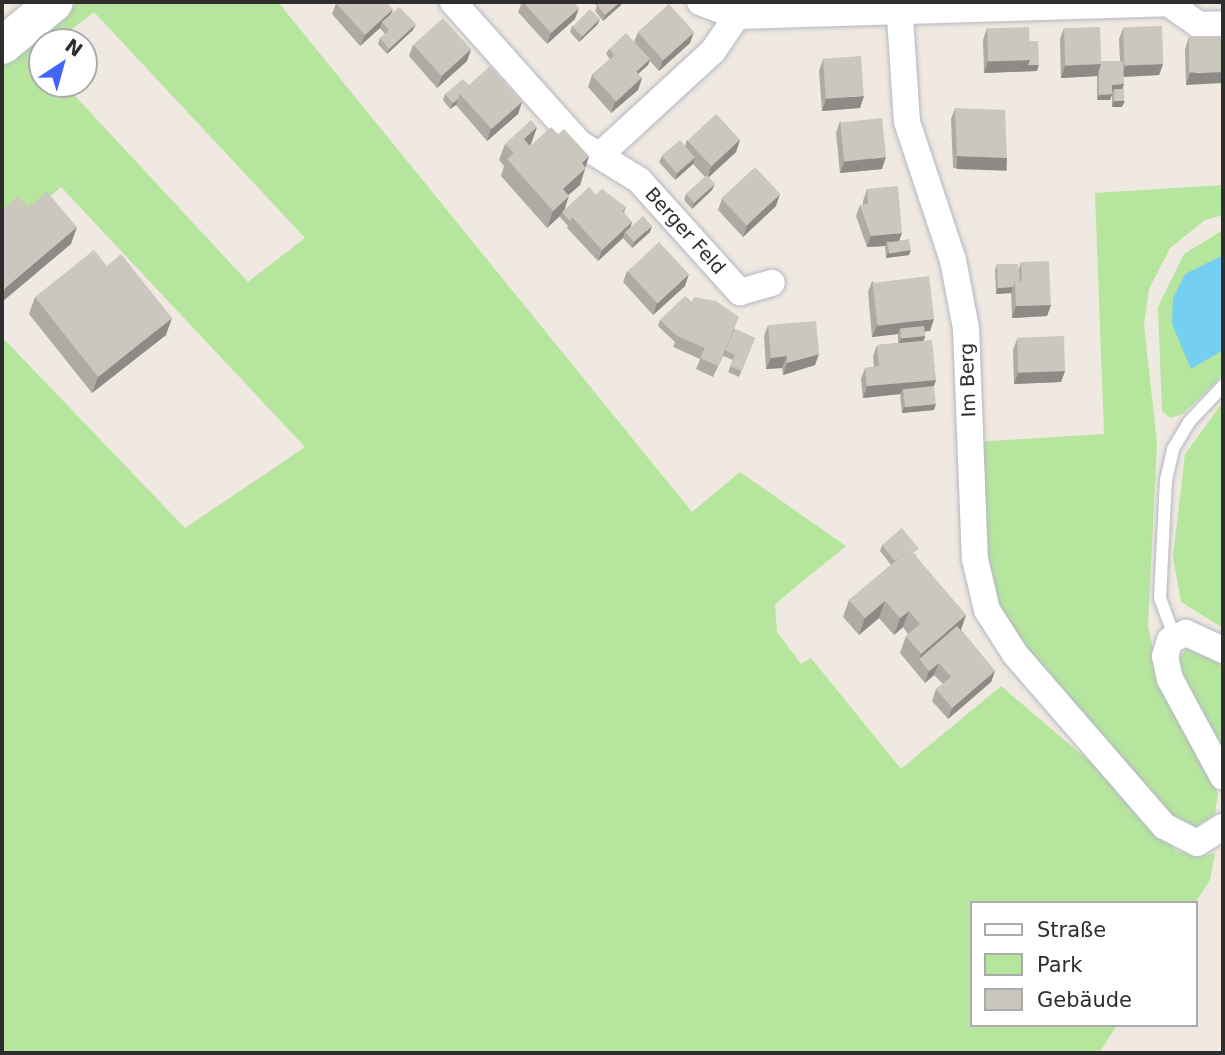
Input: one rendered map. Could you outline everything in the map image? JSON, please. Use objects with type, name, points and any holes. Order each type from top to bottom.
[{"type":"main road","points":[[2,45],[54,2]]},
{"type":"street","name":"Berger Feld","points":[[453,2],[579,143],[639,180],[740,292],[772,283]]},
{"type":"street","points":[[700,2],[737,16],[899,6],[1168,3],[1199,25],[1223,24]]},
{"type":"street","name":"Im Berg","points":[[899,6],[907,122],[953,260],[966,328],[975,559],[987,610],[1014,654],[1164,825],[1197,843],[1223,827]]},
{"type":"street","points":[[600,155],[713,51],[737,16]]},
{"type":"street","points":[[1223,650],[1195,634],[1174,636],[1165,656],[1170,679],[1223,777]]},
{"type":"lane","points":[[1174,636],[1160,598],[1166,480],[1173,449],[1189,422],[1223,386]]},
{"type":"green space","points":[[77,2],[278,2],[692,512],[740,472],[846,546],[775,604],[777,632],[801,664],[811,658],[901,769],[1001,686],[1117,785],[1176,851],[1198,857],[1215,853],[1210,880],[1196,901],[970,901],[970,1027],[1116,1027],[1099,1053],[2,1053],[2,337],[185,528],[305,447],[61,187],[25,218],[2,216],[2,62],[28,41],[28,98],[77,98],[248,282],[305,238],[94,12],[73,28],[44,28]]},
{"type":"green space","points":[[1223,185],[1223,215],[1205,220],[1170,248],[1149,289],[1144,325],[1157,443],[1148,626],[1159,675],[1218,794],[1215,814],[1194,828],[1175,823],[1031,660],[994,597],[958,443],[1104,434],[1095,193]]},
{"type":"green space","points":[[1223,230],[1223,375],[1183,414],[1170,418],[1162,411],[1158,307],[1184,254]]},
{"type":"green space","points":[[1223,402],[1223,628],[1181,602],[1173,557],[1185,454]]},
{"type":"green space","points":[[1188,647],[1223,660],[1223,755],[1177,661]]},
{"type":"water","points":[[1223,255],[1223,350],[1191,369],[1172,324],[1173,299],[1185,274]]},
{"type":"building","points":[[337,2],[386,2],[393,9],[365,35]]},
{"type":"building","points":[[523,2],[574,2],[579,8],[551,33]]},
{"type":"building","points":[[601,2],[620,2],[605,15],[597,5]]},
{"type":"building","points":[[669,4],[694,32],[663,60],[638,32]]},
{"type":"building","points":[[399,7],[416,24],[389,49],[380,38],[389,30],[382,22]]},
{"type":"building","points":[[590,9],[600,19],[582,37],[572,27]]},
{"type":"building","points":[[443,18],[471,49],[441,76],[413,45]]},
{"type":"building","points":[[1162,26],[1163,64],[1124,65],[1123,27]]},
{"type":"building","points":[[1029,27],[1030,60],[988,61],[987,28]]},
{"type":"building","points":[[1100,27],[1101,64],[1065,65],[1064,28]]},
{"type":"building","points":[[626,33],[650,59],[636,72],[618,52],[614,55],[609,49]]},
{"type":"building","points":[[1189,36],[1223,36],[1223,72],[1189,72]]},
{"type":"building","points":[[1029,41],[1038,41],[1039,65],[1028,65]]},
{"type":"building","points":[[618,52],[642,78],[616,101],[592,76]]},
{"type":"building","points":[[861,56],[864,96],[826,99],[823,59]]},
{"type":"building","points":[[1101,61],[1123,61],[1124,84],[1112,85],[1112,94],[1099,95]]},
{"type":"building","points":[[490,66],[522,102],[492,129],[460,93]]},
{"type":"building","points":[[463,79],[469,85],[453,103],[445,94]]},
{"type":"building","points":[[1114,89],[1124,89],[1124,101],[1114,101]]},
{"type":"building","points":[[955,108],[1005,110],[1007,158],[957,156]]},
{"type":"building","points":[[716,114],[740,140],[711,166],[687,141]]},
{"type":"building","points":[[882,118],[886,157],[844,161],[840,122]]},
{"type":"building","points":[[531,120],[537,127],[524,139],[530,146],[551,127],[558,134],[564,129],[589,156],[582,163],[586,168],[563,189],[569,196],[553,211],[507,159],[514,153],[505,144]]},
{"type":"building","points":[[680,140],[695,158],[676,173],[662,155]]},
{"type":"building","points":[[755,167],[780,194],[747,225],[721,198]]},
{"type":"building","points":[[707,175],[715,184],[694,203],[686,194]]},
{"type":"building","points":[[898,186],[902,233],[871,236],[860,205],[868,204],[867,189]]},
{"type":"building","points":[[589,187],[596,195],[570,221],[562,212]]},
{"type":"building","points":[[602,189],[626,207],[622,211],[632,222],[602,250],[572,217]]},
{"type":"building","points":[[47,192],[77,227],[5,288],[2,285],[2,210],[19,196],[28,207]]},
{"type":"building","points":[[643,216],[652,226],[634,242],[625,232]]},
{"type":"building","points":[[909,239],[911,250],[889,254],[887,243]]},
{"type":"building","points":[[659,242],[689,274],[658,304],[628,271]]},
{"type":"building","points":[[94,250],[107,266],[121,254],[172,318],[98,377],[35,297]]},
{"type":"building","points":[[1049,261],[1051,305],[1016,306],[1015,281],[1022,281],[1021,262]]},
{"type":"building","points":[[997,264],[1018,264],[1020,281],[1015,281],[1013,287],[998,288]]},
{"type":"building","points":[[929,276],[934,319],[878,326],[872,283]]},
{"type":"building","points":[[685,296],[692,302],[677,336],[660,320]]},
{"type":"building","points":[[694,297],[716,301],[739,317],[718,366],[700,358],[705,348],[677,336]]},
{"type":"building","points":[[816,321],[819,354],[787,363],[787,356],[771,358],[768,325]]},
{"type":"building","points":[[924,326],[925,336],[901,338],[900,329]]},
{"type":"building","points":[[735,329],[755,338],[741,371],[730,366],[735,355],[725,350]]},
{"type":"building","points":[[1064,336],[1065,371],[1018,373],[1017,338]]},
{"type":"building","points":[[932,340],[936,380],[867,386],[865,368],[879,366],[877,345]]},
{"type":"building","points":[[934,386],[936,404],[905,407],[903,389]]},
{"type":"building","points":[[902,528],[919,549],[913,553],[910,549],[895,561],[882,545]]},
{"type":"building","points":[[910,549],[966,615],[921,654],[906,636],[920,624],[909,611],[900,618],[885,601],[865,618],[849,600]]},
{"type":"building","points":[[957,626],[995,671],[952,708],[936,689],[951,677],[939,663],[929,671],[919,659]]}]
